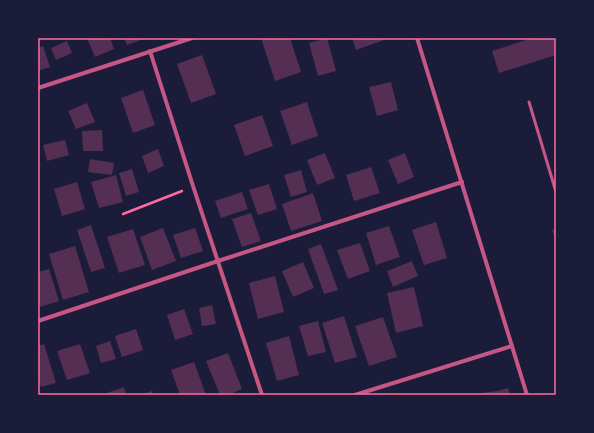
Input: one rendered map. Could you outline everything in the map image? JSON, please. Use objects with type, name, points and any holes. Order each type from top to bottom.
[{"type":"street","points":[[38,88],[192,38]]},
{"type":"street","points":[[418,38],[527,395]]},
{"type":"street","points":[[150,51],[262,395]]},
{"type":"street","points":[[38,321],[462,182]]},
{"type":"street","points":[[355,395],[512,346]]},
{"type":"lane","points":[[529,102],[556,192]]},
{"type":"path","points":[[123,214],[193,186]]},
{"type":"building","points":[[87,38],[110,38],[114,49],[95,57]]},
{"type":"building","points":[[124,38],[146,38],[127,45]]},
{"type":"building","points":[[261,38],[290,38],[301,72],[275,81]]},
{"type":"building","points":[[327,38],[336,71],[318,76],[309,43]]},
{"type":"building","points":[[352,38],[383,38],[384,40],[356,50]]},
{"type":"building","points":[[532,38],[556,38],[556,55],[499,73],[492,51]]},
{"type":"building","points":[[67,41],[72,53],[56,60],[51,48]]},
{"type":"building","points":[[43,46],[50,67],[38,71],[38,48]]},
{"type":"building","points":[[202,55],[216,94],[191,103],[177,64]]},
{"type":"building","points":[[391,82],[398,110],[377,116],[369,87]]},
{"type":"building","points":[[143,90],[155,125],[133,133],[121,98]]},
{"type":"building","points":[[307,102],[318,136],[292,145],[280,111]]},
{"type":"building","points":[[87,103],[95,122],[76,129],[68,111]]},
{"type":"building","points":[[262,115],[273,146],[245,156],[234,125]]},
{"type":"building","points":[[102,130],[103,151],[83,151],[82,131]]},
{"type":"building","points":[[65,140],[69,155],[47,161],[43,145]]},
{"type":"building","points":[[158,149],[164,166],[148,173],[142,156]]},
{"type":"building","points":[[325,153],[335,178],[317,185],[307,160]]},
{"type":"building","points":[[405,153],[414,177],[398,184],[388,160]]},
{"type":"building","points":[[90,159],[114,163],[112,175],[88,172]]},
{"type":"building","points":[[371,167],[380,193],[354,201],[346,175]]},
{"type":"building","points":[[132,169],[139,192],[126,196],[119,173]]},
{"type":"building","points":[[301,170],[307,192],[291,197],[284,175]]},
{"type":"building","points":[[116,175],[123,202],[99,208],[91,182]]},
{"type":"building","points":[[77,182],[85,209],[62,216],[54,189]]},
{"type":"building","points":[[269,184],[277,209],[258,215],[249,190]]},
{"type":"building","points":[[242,192],[248,209],[221,218],[215,201]]},
{"type":"building","points":[[313,193],[322,221],[291,231],[282,204]]},
{"type":"building","points":[[251,213],[261,241],[242,247],[232,219]]},
{"type":"building","points":[[436,222],[447,258],[424,265],[412,230]]},
{"type":"building","points":[[91,225],[105,268],[91,272],[77,230]]},
{"type":"building","points":[[389,226],[400,257],[376,265],[366,233]]},
{"type":"building","points":[[163,228],[176,261],[152,270],[140,237]]},
{"type":"building","points":[[195,228],[203,251],[181,258],[173,235]]},
{"type":"building","points":[[556,228],[556,238],[555,238],[552,230]]},
{"type":"building","points":[[133,229],[145,265],[119,273],[107,237]]},
{"type":"building","points":[[360,243],[370,271],[348,279],[337,250]]},
{"type":"building","points":[[321,244],[338,290],[324,294],[308,249]]},
{"type":"building","points":[[75,246],[89,292],[63,300],[49,254]]},
{"type":"building","points":[[412,261],[418,276],[393,287],[387,271]]},
{"type":"building","points":[[303,262],[314,288],[293,297],[282,271]]},
{"type":"building","points":[[49,269],[59,301],[40,307],[38,300],[38,272]]},
{"type":"building","points":[[275,276],[284,312],[258,319],[249,283]]},
{"type":"building","points":[[414,287],[423,326],[396,333],[387,293]]},
{"type":"building","points":[[212,305],[216,324],[202,326],[199,308]]},
{"type":"building","points":[[184,309],[193,334],[175,340],[167,315]]},
{"type":"building","points":[[344,316],[357,357],[335,363],[322,323]]},
{"type":"building","points":[[383,317],[397,357],[369,366],[355,326]]},
{"type":"building","points":[[318,321],[326,352],[308,356],[299,326]]},
{"type":"building","points":[[136,329],[143,350],[122,357],[115,336]]},
{"type":"building","points":[[289,336],[299,375],[277,381],[266,343]]},
{"type":"building","points":[[110,341],[116,359],[101,363],[96,346]]},
{"type":"building","points":[[44,344],[56,383],[41,387],[38,378],[38,346]]},
{"type":"building","points":[[80,344],[90,373],[67,380],[57,351]]},
{"type":"building","points":[[228,353],[242,389],[228,395],[220,395],[206,361]]},
{"type":"building","points":[[194,362],[206,395],[180,395],[171,370]]},
{"type":"building","points":[[124,387],[126,395],[101,395]]},
{"type":"building","points":[[508,388],[510,395],[473,395],[473,394]]},
{"type":"building","points":[[152,391],[153,395],[140,395]]}]
